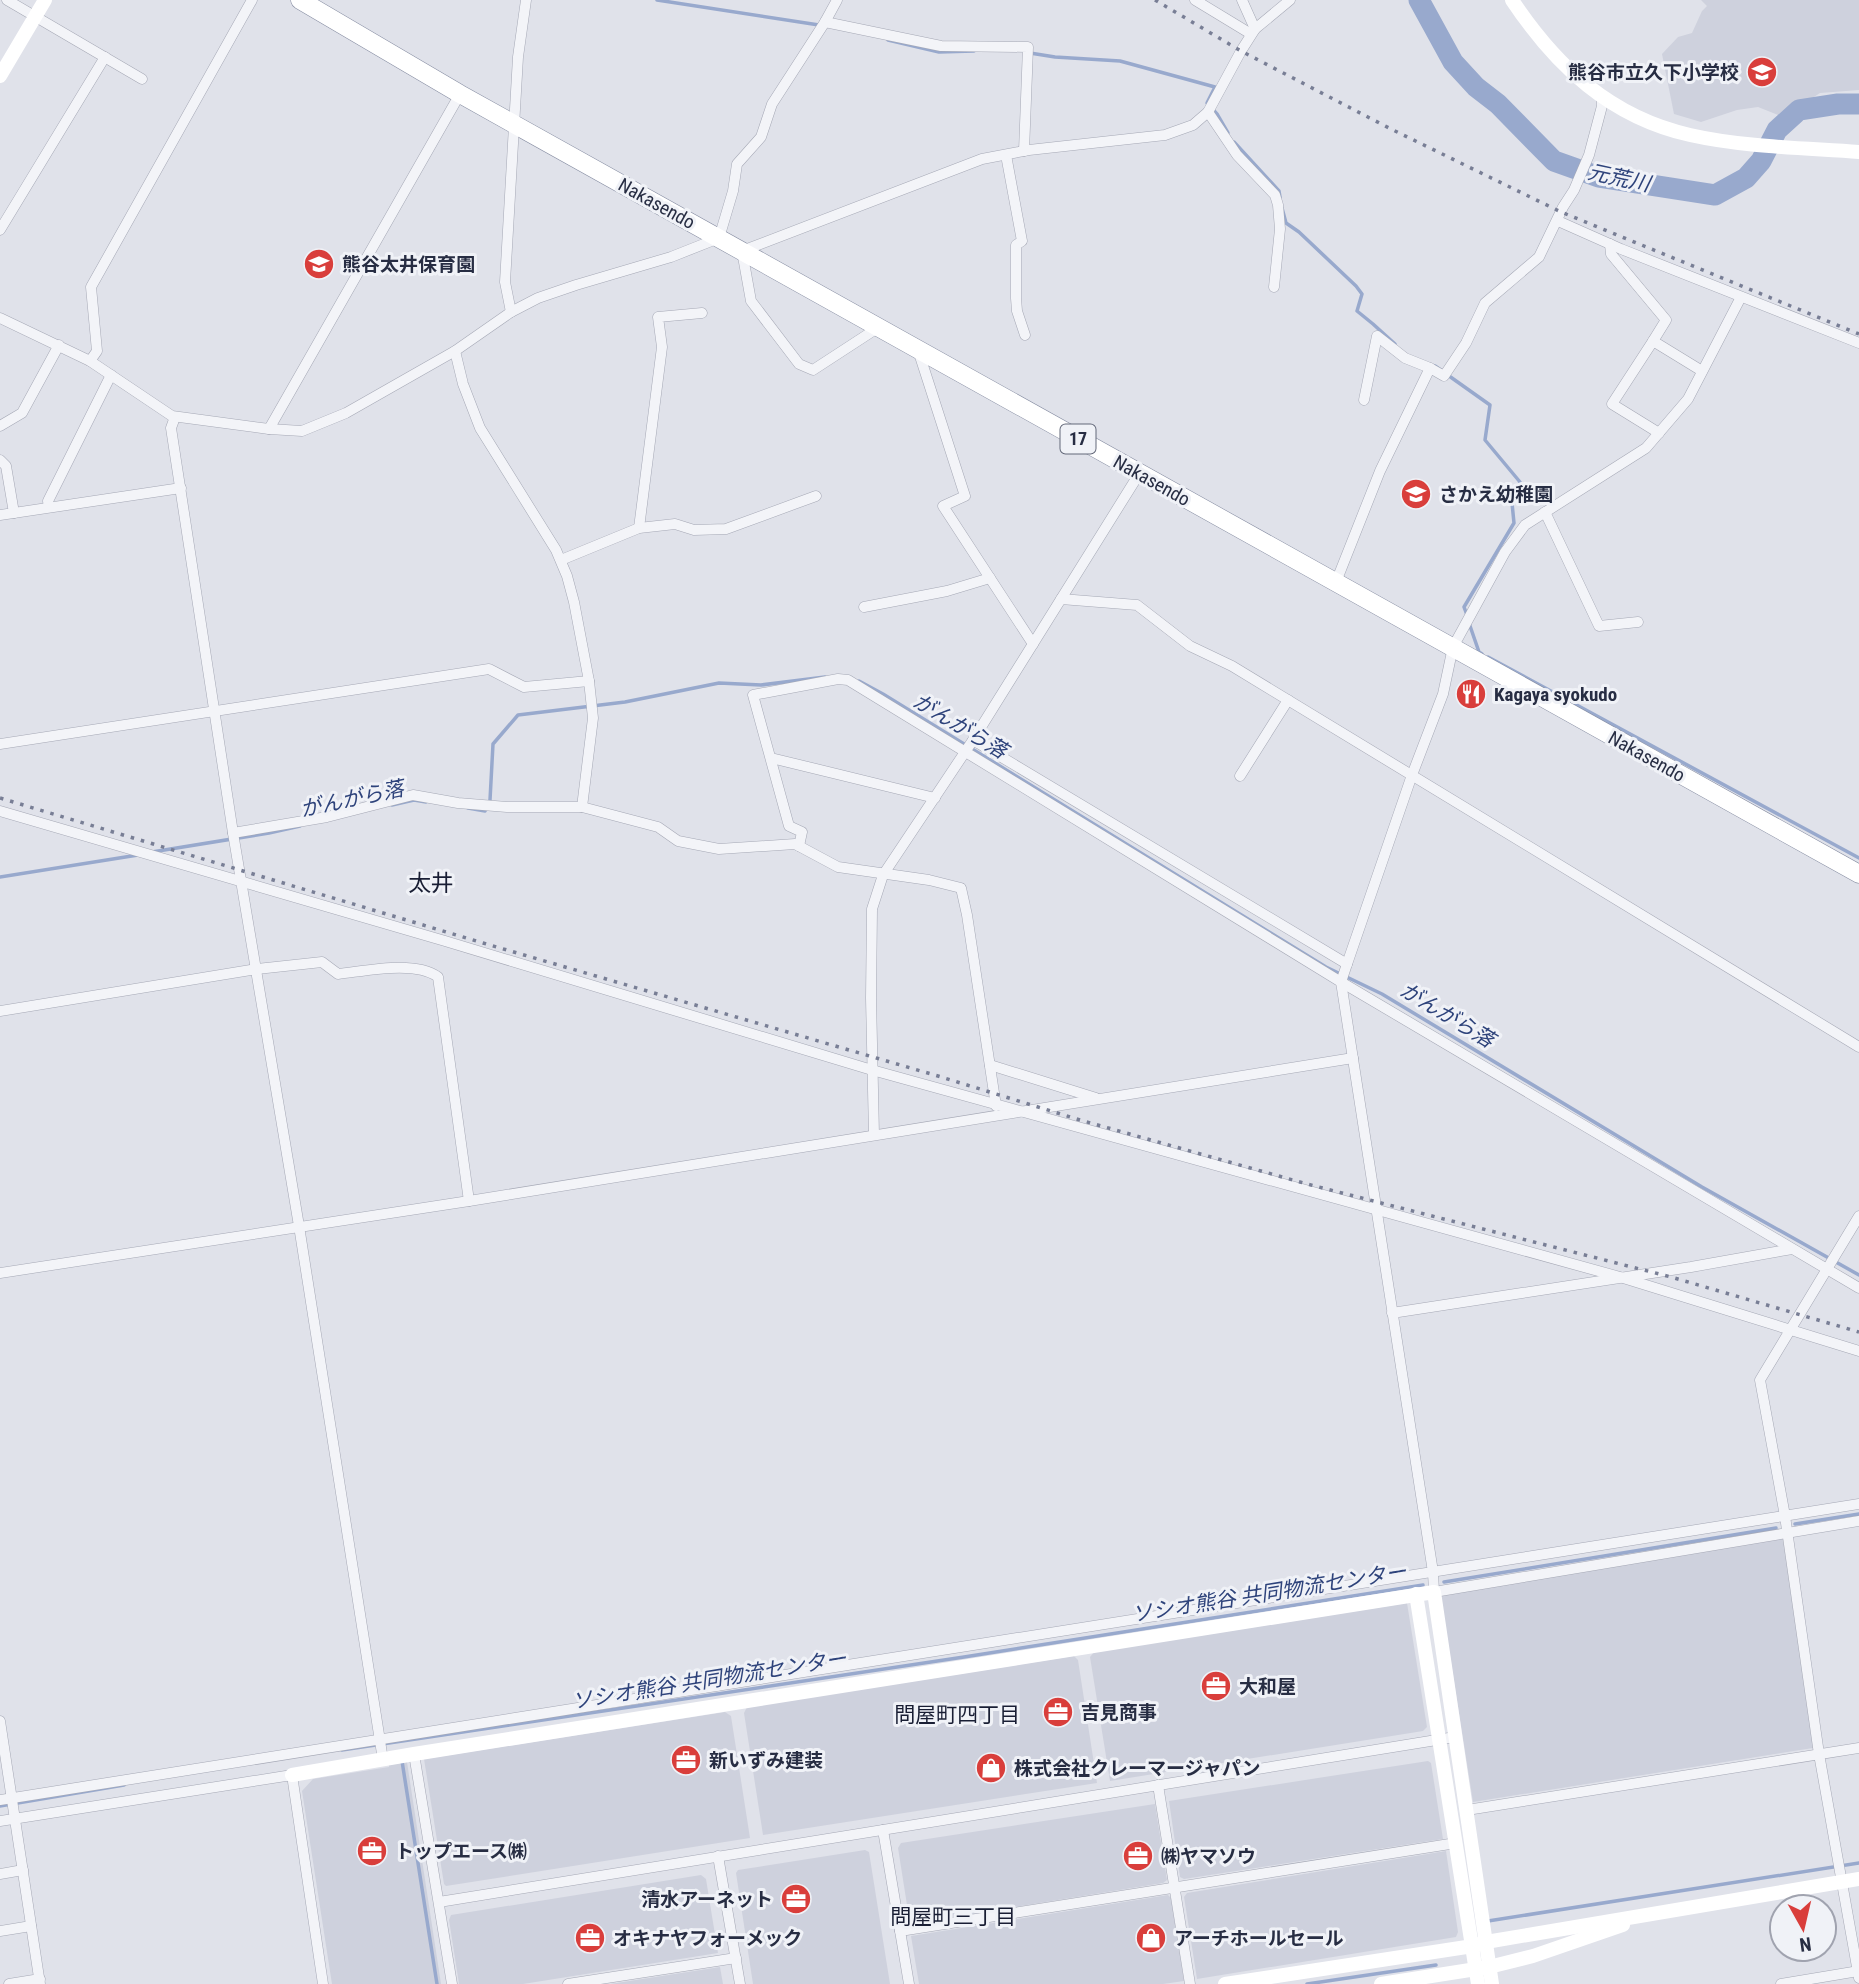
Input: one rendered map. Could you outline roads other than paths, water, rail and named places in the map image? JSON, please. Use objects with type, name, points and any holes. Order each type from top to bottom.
[{"type":"highway","name":"Nakasendo","points":[[300,0],[460,94],[1859,874]]},
{"type":"street","points":[[7,0],[142,79]]},
{"type":"street","points":[[0,76],[45,0]]},
{"type":"street","points":[[90,361],[97,351],[91,287],[252,0]]},
{"type":"street","points":[[511,312],[505,282],[518,57],[526,0]]},
{"type":"street","points":[[0,319],[90,361],[175,418],[302,431],[328,422],[455,351],[511,312],[538,298],[671,257],[719,238],[733,191],[737,164],[761,137],[772,104],[837,0]]},
{"type":"street","points":[[1195,0],[1253,31]]},
{"type":"street","points":[[1242,0],[1253,31]]},
{"type":"street","points":[[879,327],[813,370],[799,365],[751,301],[742,251],[982,159],[1024,151],[1165,135],[1193,125],[1208,113],[1253,31],[1290,0]]},
{"type":"street","points":[[1512,0],[1544,44],[1571,73],[1602,97],[1657,126],[1690,135],[1859,152]]},
{"type":"street","points":[[825,22],[941,46],[1028,47],[1024,151]]},
{"type":"street","points":[[0,230],[104,57]]},
{"type":"street","points":[[269,429],[460,94]]},
{"type":"street","points":[[1364,400],[1377,336],[1405,358],[1444,376],[1466,343],[1485,303],[1539,257],[1588,155],[1602,106],[1602,97]]},
{"type":"street","points":[[1208,113],[1237,155],[1275,195],[1280,229],[1274,287]]},
{"type":"street","points":[[1006,155],[1022,241],[1016,245],[1016,298],[1017,311],[1025,335]]},
{"type":"street","points":[[1558,221],[1859,343]]},
{"type":"street","points":[[1611,244],[1611,254],[1666,320],[1612,404],[1659,433]]},
{"type":"street","points":[[1492,1984],[1483,1968],[1467,1810],[1433,1572],[1341,982],[1412,775],[1443,694],[1453,647],[1505,552],[1525,525],[1646,448],[1688,399],[1741,297]]},
{"type":"street","points":[[639,528],[662,346],[658,317],[702,313]]},
{"type":"street","points":[[1653,341],[1702,371]]},
{"type":"street","points":[[0,425],[22,413],[59,345]]},
{"type":"street","points":[[917,349],[965,496],[943,506],[1033,644]]},
{"type":"street","points":[[455,351],[463,384],[480,428],[556,550],[574,602],[593,718],[582,807]]},
{"type":"street","points":[[1336,582],[1380,471],[1430,368]]},
{"type":"street","points":[[49,508],[48,501],[111,375]]},
{"type":"street","points":[[175,418],[171,428],[214,710],[299,1226],[380,1747]]},
{"type":"street","points":[[0,460],[6,466],[14,513]]},
{"type":"street","points":[[874,1135],[872,909],[883,875],[966,751],[1139,474]]},
{"type":"street","points":[[0,515],[181,488]]},
{"type":"street","points":[[561,560],[639,528],[675,524],[694,530],[726,529],[816,496]]},
{"type":"street","points":[[1545,512],[1600,626],[1638,622]]},
{"type":"street","points":[[864,607],[947,591],[990,578]]},
{"type":"street","points":[[1061,599],[1137,605],[1190,646],[1232,666],[1859,1047]]},
{"type":"street","points":[[0,744],[489,669],[524,687],[589,681]]},
{"type":"street","points":[[799,846],[802,832],[789,826],[753,695],[838,679],[848,680],[1341,982],[1859,1288]]},
{"type":"street","points":[[1240,776],[1288,700]]},
{"type":"street","points":[[973,740],[1347,964]]},
{"type":"street","points":[[771,758],[935,797]]},
{"type":"street","points":[[233,833],[327,817],[413,795],[458,803],[507,807],[582,807],[658,827],[678,841],[719,849],[795,844],[838,867],[929,880],[961,888],[998,1115]]},
{"type":"street","points":[[0,811],[872,1070],[1620,1278],[1859,1351]]},
{"type":"street","points":[[0,1011],[257,969],[322,962],[338,974],[404,968],[430,971],[438,977],[469,1201]]},
{"type":"street","points":[[0,1273],[469,1201],[1353,1058]]},
{"type":"street","points":[[990,1065],[1098,1099]]},
{"type":"street","points":[[1781,1984],[1859,1974],[1819,1754],[1785,1516],[1760,1380],[1859,1216]]},
{"type":"street","points":[[1392,1313],[1792,1249]]},
{"type":"street","points":[[0,1821],[13,1806],[1859,1504]]},
{"type":"street","points":[[0,1800],[13,1806],[292,1775],[380,1747],[414,1754],[1434,1592],[1859,1521]]},
{"type":"street","points":[[1416,1594],[1456,1843],[1480,1944]]},
{"type":"street","points":[[0,1720],[40,1982],[9,1984]]},
{"type":"street","points":[[439,1902],[1455,1737]]},
{"type":"street","points":[[1467,1810],[1859,1748]]},
{"type":"street","points":[[414,1754],[452,1984]]},
{"type":"street","points":[[292,1775],[323,1984]]},
{"type":"street","points":[[1158,1785],[1190,1984]]},
{"type":"street","points":[[883,1830],[909,1984]]},
{"type":"street","points":[[900,1931],[1456,1843]]},
{"type":"street","points":[[718,1856],[740,1984]]},
{"type":"street","points":[[0,1874],[23,1870]]},
{"type":"street","points":[[1225,1984],[1480,1944],[1842,1877],[1859,1879]]},
{"type":"street","points":[[1381,1984],[1483,1968],[1533,1956],[1664,1911]]},
{"type":"street","points":[[0,1931],[31,1926]]},
{"type":"street","points":[[568,1984],[736,1958]]},
{"type":"street","points":[[1478,1984],[1483,1968]]},
{"type":"waterway","points":[[657,0],[819,25]]},
{"type":"waterway","name":"元荒川","points":[[1419,0],[1453,62],[1476,87],[1498,104],[1554,161],[1599,177],[1715,195],[1746,178],[1761,161],[1777,130],[1799,110],[1859,104]]},
{"type":"waterway","points":[[888,40],[939,52],[974,51]]},
{"type":"waterway","points":[[1030,53],[1120,61],[1215,87],[1207,103],[1228,133]]},
{"type":"waterway","points":[[1234,142],[1279,191],[1280,197]]},
{"type":"waterway","points":[[1282,208],[1286,223],[1299,232],[1362,294],[1357,311],[1395,344]]},
{"type":"waterway","points":[[1435,366],[1490,405],[1485,440],[1520,482],[1512,503],[1514,523],[1464,607],[1467,615]]},
{"type":"waterway","points":[[1469,623],[1482,654]]},
{"type":"waterway","points":[[1488,657],[1859,858]]},
{"type":"waterway","name":"がんがら落","points":[[468,808],[485,811],[490,800],[493,744],[518,715],[625,702],[719,683],[761,685],[825,677]]},
{"type":"waterway","name":"がんがら落","points":[[859,681],[1326,967],[1382,994],[1702,1187],[1859,1275]]},
{"type":"waterway","name":"がんがら落","points":[[392,805],[414,800],[426,802]]},
{"type":"waterway","name":"がんがら落","points":[[152,852],[300,826]]},
{"type":"waterway","name":"がんがら落","points":[[0,877],[138,855]]},
{"type":"waterway","points":[[1795,1524],[1859,1514]]},
{"type":"waterway","points":[[1444,1582],[1776,1528]]},
{"type":"waterway","name":"ソシオ熊谷 共同物流センター","points":[[342,1750],[1423,1585]]},
{"type":"waterway","points":[[402,1761],[437,1984]]},
{"type":"waterway","name":"ソシオ熊谷 共同物流センター","points":[[0,1806],[124,1785]]},
{"type":"waterway","points":[[1488,1921],[1859,1863]]},
{"type":"waterway","points":[[1307,1984],[1436,1965]]},
{"type":"railway","points":[[1155,0],[1241,51],[1389,128],[1561,212],[1859,334]]},
{"type":"railway","points":[[0,798],[1080,1120],[1307,1184],[1671,1277],[1859,1332]]},
{"type":"place","name":"熊谷市立久下小学校","points":[[1762,72]]},
{"type":"place","name":"熊谷太井保育園","points":[[319,264]]},
{"type":"place","name":"さかえ幼稚園","points":[[1416,494]]},
{"type":"place","name":"Kagaya syokudo","points":[[1471,694]]},
{"type":"place","name":"大和屋","points":[[1216,1686]]},
{"type":"place","name":"吉見商事","points":[[1058,1712]]},
{"type":"place","name":"新いずみ建装","points":[[686,1760]]},
{"type":"place","name":"株式会社クレーマージャパン","points":[[991,1768]]},
{"type":"place","name":"トップエース㈱","points":[[372,1851]]},
{"type":"place","name":"㈱ヤマソウ","points":[[1138,1856]]},
{"type":"place","name":"清水アーネット","points":[[796,1899]]},
{"type":"place","name":"オキナヤフォーメック","points":[[590,1938]]},
{"type":"place","name":"アーチホールセール","points":[[1151,1938]]},
{"type":"district","name":"太井","points":[[431,883]]},
{"type":"district","name":"問屋町四丁目","points":[[957,1715]]},
{"type":"district","name":"問屋町三丁目","points":[[953,1917]]}]
